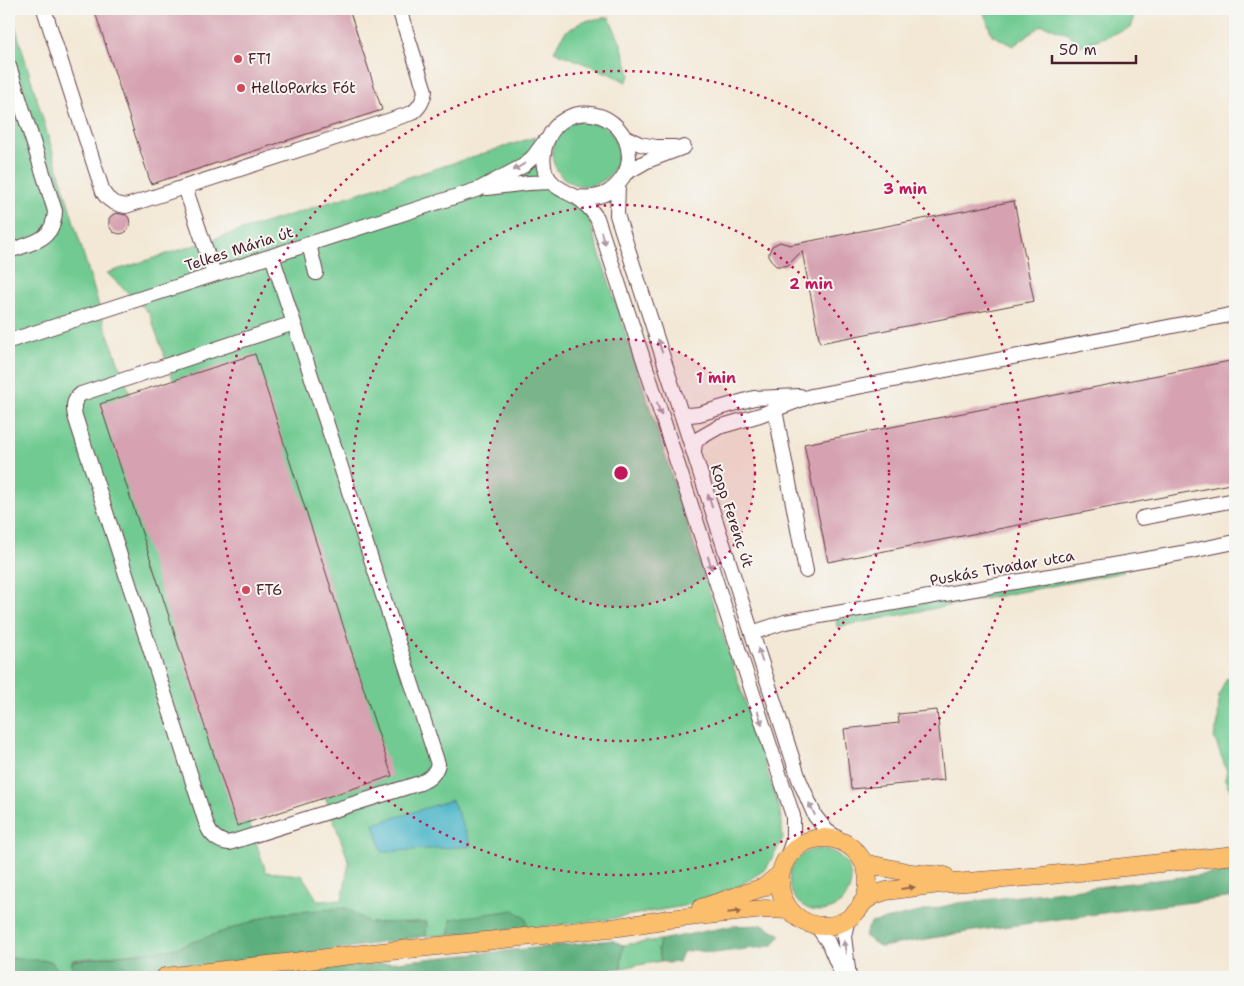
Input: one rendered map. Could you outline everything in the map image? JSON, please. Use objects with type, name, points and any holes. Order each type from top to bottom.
[{"type":"main road","points":[[670,918],[764,887],[799,845],[822,838],[830,838],[845,843],[857,854],[864,863],[868,884],[867,891],[862,903],[848,918],[835,924],[816,925],[802,920],[790,910],[782,894],[784,865]]},
{"type":"main road","points":[[862,903],[874,895],[886,891],[1235,855]]},
{"type":"main road","points":[[864,863],[912,873],[996,879]]},
{"type":"main road","points":[[164,977],[619,927],[670,918],[765,908],[790,910]]},
{"type":"street","points":[[44,9],[105,196],[114,203],[126,206],[417,110],[421,104],[424,91],[399,9]]},
{"type":"street","points":[[9,66],[55,211],[53,224],[45,236],[36,242],[9,251]]},
{"type":"street","points":[[479,189],[523,166],[533,157],[556,125],[566,118],[576,114],[588,113],[599,115],[618,127],[625,137],[629,148],[629,161],[626,173],[618,185],[606,194],[592,198],[577,198]]},
{"type":"street","points":[[550,134],[545,146],[544,166],[546,173],[552,182],[564,192],[577,198],[597,218],[790,807],[794,823],[793,840],[784,865]]},
{"type":"street","points":[[625,137],[640,144],[656,147],[684,147],[647,161],[626,173]]},
{"type":"street","points":[[479,189],[552,182]]},
{"type":"street","name":"Kopp Ferenc út","points":[[618,185],[617,214],[799,779],[815,816],[827,832],[845,843]]},
{"type":"street","points":[[185,187],[214,274]]},
{"type":"street","name":"Telkes Mária út","points":[[9,341],[479,189]]},
{"type":"street","points":[[308,244],[316,273]]},
{"type":"street","points":[[272,256],[438,764],[437,769],[430,778],[420,783],[225,843],[211,834],[207,826],[73,408],[74,401],[81,394],[294,324]]},
{"type":"street","points":[[682,414],[699,414],[754,398],[811,396],[1235,314]]},
{"type":"street","points":[[694,451],[695,443],[698,439],[710,432],[811,396]]},
{"type":"street","points":[[775,410],[806,571]]},
{"type":"street","points":[[1142,518],[1235,500]]},
{"type":"street","name":"Puskás Tivadar utca","points":[[752,633],[785,622],[1182,554],[1235,542]]},
{"type":"street","points":[[848,918],[844,936],[849,977]]},
{"type":"street","points":[[816,925],[828,942],[843,977]]},
{"type":"green space","points":[[9,9],[105,326],[193,564],[185,630],[266,872],[302,875],[318,901],[342,900],[349,862],[149,313],[107,273],[535,137],[536,164],[542,179],[558,196],[586,211],[780,811],[783,838],[766,869],[738,887],[718,896],[684,906],[603,920],[529,928],[452,919],[450,935],[426,936],[427,922],[370,923],[346,908],[274,914],[173,949],[72,960],[72,977],[63,977],[51,961],[9,958]]},
{"type":"green space","points":[[1000,9],[1136,9],[1130,28],[1080,46],[1068,33],[1042,25],[1013,46],[992,35],[984,13]]},
{"type":"green space","points":[[609,17],[621,44],[630,75],[626,82],[554,51],[565,32],[584,21]]},
{"type":"green space","points":[[585,120],[598,122],[613,135],[616,140],[618,153],[616,166],[603,181],[598,184],[585,186],[572,184],[557,171],[554,166],[552,153],[554,140],[567,125],[572,122]]},
{"type":"green space","points":[[1123,565],[1124,572],[837,627],[836,620]]},
{"type":"green space","points":[[1235,675],[1235,804],[1225,780],[1227,771],[1214,737],[1218,723],[1219,695],[1226,679]]},
{"type":"green space","points":[[820,849],[832,851],[842,858],[849,868],[851,880],[849,892],[842,902],[832,909],[820,911],[808,909],[798,902],[791,892],[789,880],[791,868],[798,858],[808,851]]},
{"type":"green space","points":[[1235,871],[1235,897],[967,932],[881,947],[864,936],[871,923],[958,903]]},
{"type":"green space","points":[[346,908],[370,923],[427,922],[426,936],[269,960],[72,977],[72,961],[173,949],[274,914]]},
{"type":"green space","points":[[514,910],[525,918],[529,928],[450,935],[451,919]]},
{"type":"green space","points":[[764,925],[781,935],[772,946],[714,953],[693,950],[683,952],[679,962],[668,963],[661,961],[658,950],[660,940],[732,926]]},
{"type":"green space","points":[[612,940],[623,945],[621,968],[540,977],[250,977]]},
{"type":"green space","points":[[660,940],[658,950],[661,961],[621,968],[623,945]]},
{"type":"green space","points":[[9,958],[51,961],[63,977],[9,977]]},
{"type":"water","points":[[452,800],[472,846],[382,852],[374,824]]},
{"type":"building","name":"FT1","points":[[94,9],[349,9],[382,110],[151,184]]},
{"type":"building","points":[[1014,201],[1034,301],[820,343],[802,251],[788,265],[784,266],[776,266],[769,257],[772,246],[780,242],[790,245]]},
{"type":"building","points":[[116,213],[126,215],[129,218],[130,225],[124,233],[113,232],[109,226],[109,219]]},
{"type":"building","name":"FT6","points":[[255,354],[392,776],[237,826],[100,404]]},
{"type":"building","points":[[1235,360],[1235,483],[828,562],[804,444]]},
{"type":"building","points":[[937,710],[944,780],[851,789],[844,729],[899,723],[898,714]]},
{"type":"place","name":"FT1","points":[[238,59]]},
{"type":"place","name":"HelloParks Fót","points":[[241,88]]},
{"type":"place","name":"FT6","points":[[246,590]]}]
